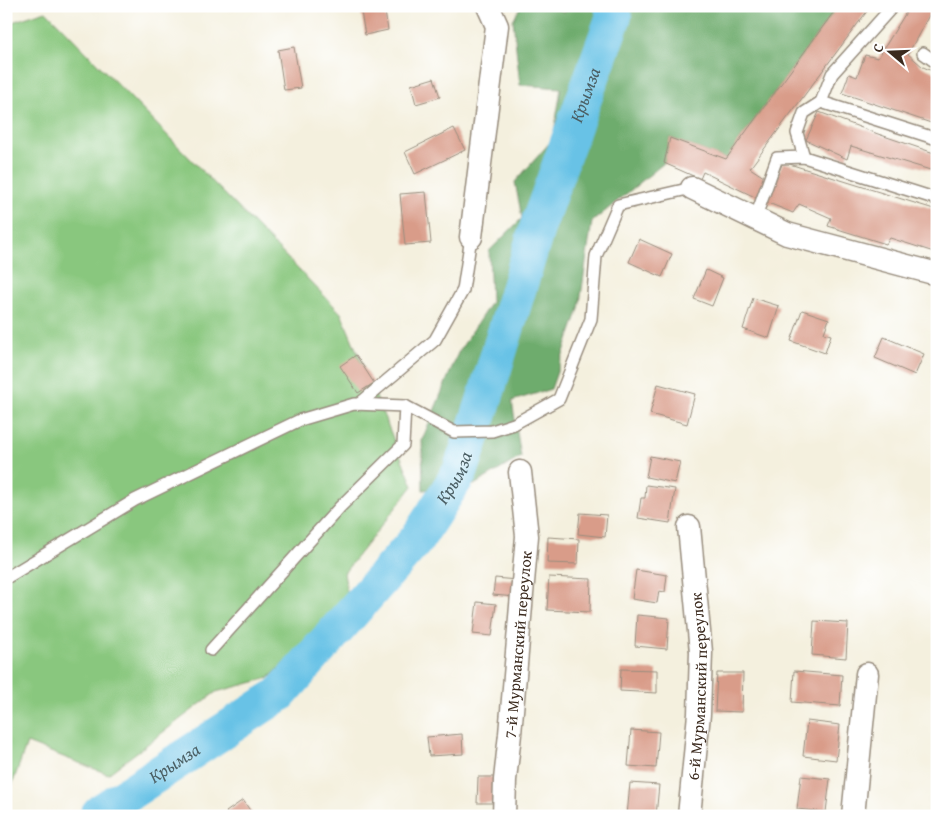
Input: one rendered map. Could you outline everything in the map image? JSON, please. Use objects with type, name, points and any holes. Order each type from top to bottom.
[{"type":"street","points":[[471,237],[497,26],[488,6]]},
{"type":"street","points":[[692,188],[787,234],[937,274]]},
{"type":"street","name":"7-й Мурманский переулок","points":[[504,816],[505,780],[527,536],[520,472]]},
{"type":"street","name":"6-й Мурманский переулок","points":[[689,527],[701,652],[699,714],[689,816]]},
{"type":"street","points":[[853,816],[867,674]]},
{"type":"lane","points":[[804,157],[797,133],[804,113],[821,102],[832,74],[893,6]]},
{"type":"lane","points":[[923,53],[937,63]]},
{"type":"lane","points":[[821,102],[937,139]]},
{"type":"lane","points":[[755,220],[777,158],[804,157],[937,199]]},
{"type":"lane","points":[[6,578],[135,500],[300,420],[354,404],[405,406],[454,432],[492,431],[514,424],[559,399],[591,320],[596,256],[618,206],[692,188]]},
{"type":"lane","points":[[359,404],[435,340],[463,290],[471,237]]},
{"type":"lane","points":[[211,650],[340,507],[404,445],[405,406]]},
{"type":"green space","points":[[521,6],[548,6],[565,12],[566,6],[838,6],[726,159],[670,138],[664,163],[592,222],[579,309],[551,389],[512,401],[521,457],[474,485],[423,490],[422,440],[458,353],[491,302],[489,251],[522,218],[515,182],[553,139],[561,88],[520,85],[513,20]]},
{"type":"green space","points":[[46,11],[341,313],[413,486],[344,573],[348,598],[269,678],[216,692],[108,774],[27,743],[6,802],[6,24]]},
{"type":"building","points":[[360,6],[384,6],[388,30],[365,35]]},
{"type":"building","points":[[838,6],[871,6],[750,168],[767,179],[757,198],[703,172],[700,179],[664,163],[670,138],[726,159]]},
{"type":"building","points":[[910,6],[934,6],[908,54],[923,67],[937,73],[937,125],[842,93],[849,74],[857,77],[865,55],[878,58]]},
{"type":"building","points":[[294,47],[301,88],[284,90],[278,50]]},
{"type":"building","points":[[434,78],[440,97],[416,104],[411,85]]},
{"type":"building","points":[[819,112],[937,154],[937,172],[851,146],[847,159],[806,140]]},
{"type":"building","points":[[454,128],[465,150],[415,174],[405,152]]},
{"type":"building","points":[[783,162],[937,210],[937,253],[890,238],[886,244],[828,226],[831,218],[799,204],[793,213],[766,202]]},
{"type":"building","points":[[426,192],[431,243],[405,245],[400,194]]},
{"type":"building","points":[[639,239],[672,254],[662,277],[629,262]]},
{"type":"building","points":[[706,270],[723,278],[712,306],[694,299]]},
{"type":"building","points":[[753,298],[779,306],[769,338],[743,329]]},
{"type":"building","points":[[802,310],[829,319],[824,333],[831,335],[825,353],[791,341]]},
{"type":"building","points":[[884,337],[924,354],[915,375],[875,358]]},
{"type":"building","points":[[356,355],[374,383],[358,393],[340,366]]},
{"type":"building","points":[[658,384],[695,394],[687,424],[650,414]]},
{"type":"building","points":[[650,456],[680,462],[675,483],[646,477]]},
{"type":"building","points":[[646,485],[675,489],[670,523],[638,518],[641,498],[645,498]]},
{"type":"building","points":[[580,513],[607,515],[605,537],[578,534]]},
{"type":"building","points":[[548,537],[579,539],[578,564],[547,563]]},
{"type":"building","points":[[636,570],[667,575],[665,592],[659,591],[657,603],[632,599]]},
{"type":"building","points":[[549,577],[591,579],[590,612],[547,610]]},
{"type":"building","points":[[495,578],[516,580],[515,597],[493,595]]},
{"type":"building","points":[[477,602],[496,604],[492,636],[473,634]]},
{"type":"building","points":[[637,615],[669,618],[667,649],[635,646]]},
{"type":"building","points":[[814,621],[848,623],[846,658],[812,655]]},
{"type":"building","points":[[621,669],[657,670],[657,693],[620,691]]},
{"type":"building","points":[[794,671],[842,675],[840,706],[792,702]]},
{"type":"building","points":[[717,673],[743,673],[742,712],[715,711]]},
{"type":"building","points":[[807,721],[840,725],[836,760],[803,756]]},
{"type":"building","points":[[631,730],[659,732],[656,768],[628,766]]},
{"type":"building","points":[[462,734],[463,754],[429,756],[427,737]]},
{"type":"building","points":[[801,776],[830,779],[826,812],[797,809]]},
{"type":"building","points":[[478,777],[503,777],[502,803],[477,803]]},
{"type":"building","points":[[630,783],[659,785],[656,816],[627,816]]},
{"type":"building","points":[[243,800],[253,815],[229,816],[226,812]]},
{"type":"waterway","name":"Крымза","points":[[97,816],[100,812],[280,694],[417,539],[460,472],[539,222],[614,16],[612,6]]}]
